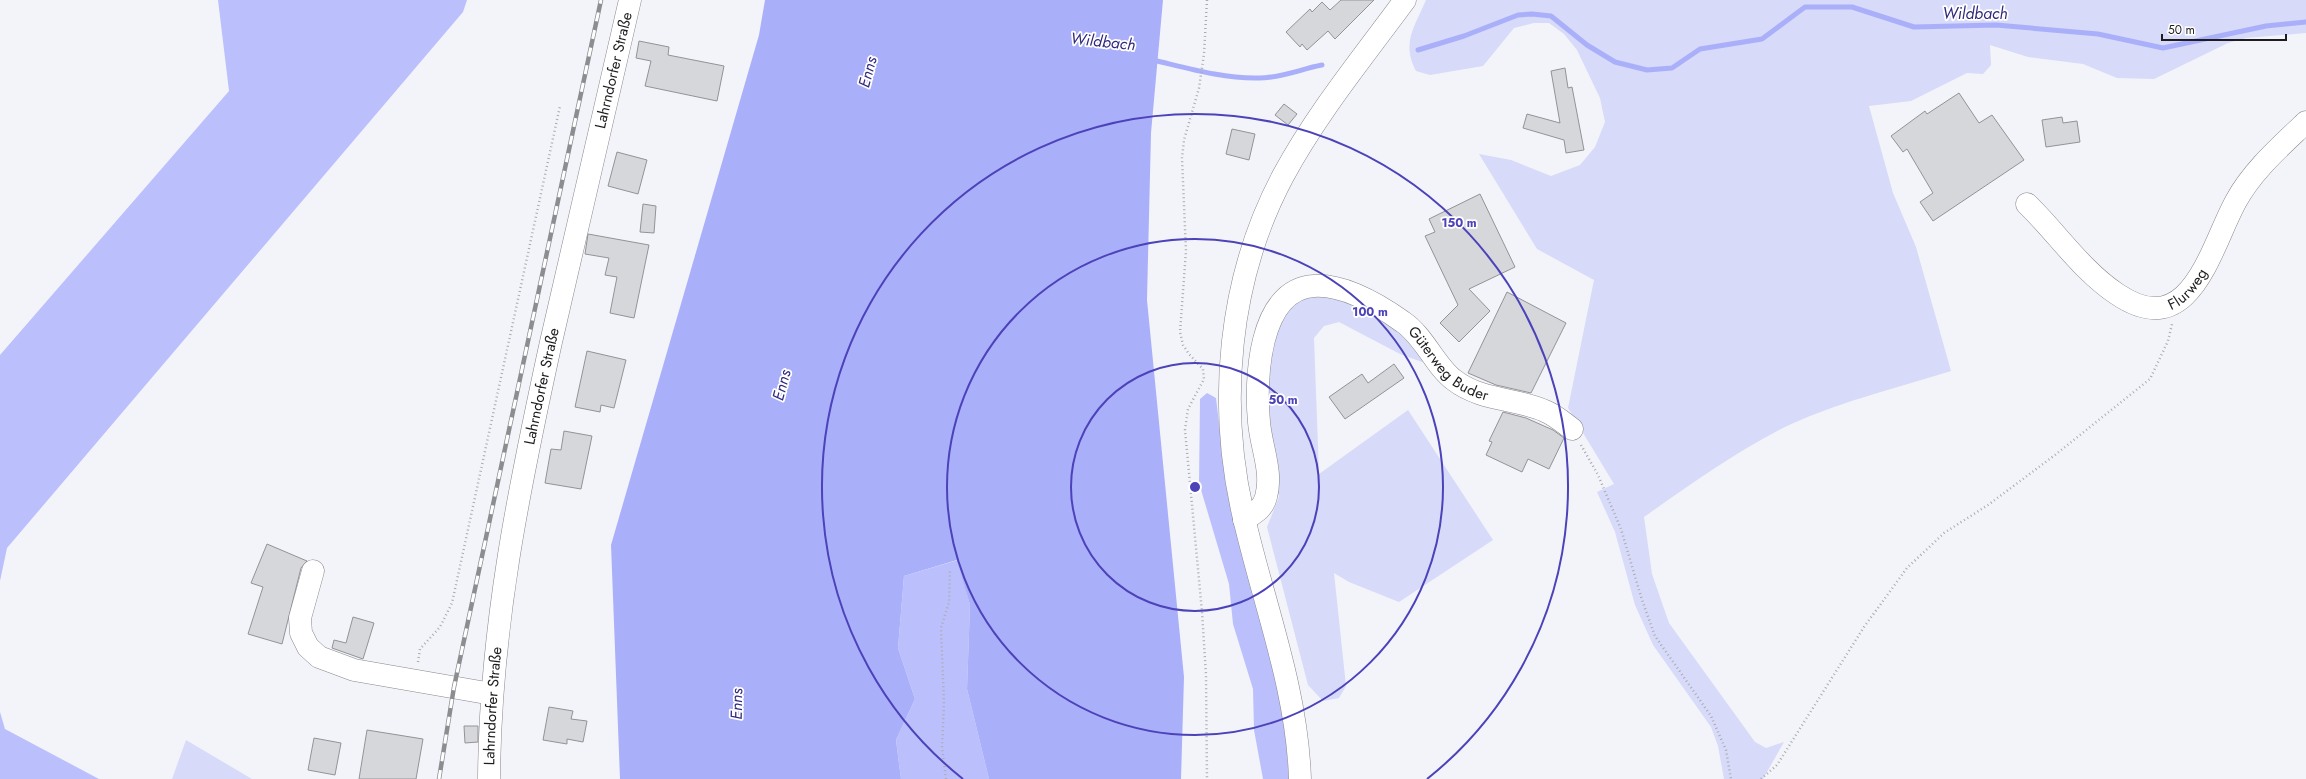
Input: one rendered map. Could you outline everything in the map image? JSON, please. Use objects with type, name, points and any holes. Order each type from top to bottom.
[{"type":"street","name":"Lahrndorfer Straße","points":[[489,779],[492,694],[510,540],[531,432],[630,0]]},
{"type":"street","points":[[1300,779],[1299,754],[1292,699],[1277,636],[1244,520],[1232,452],[1230,366],[1242,287],[1254,245],[1282,177],[1303,142],[1405,0]]},
{"type":"street","name":"Flurweg","points":[[2027,204],[2083,264],[2117,294],[2132,302],[2148,307],[2162,307],[2177,302],[2198,280],[2236,200],[2252,177],[2306,122]]},
{"type":"street","name":"Güterweg Buder","points":[[1244,520],[1260,509],[1266,498],[1269,484],[1259,423],[1259,371],[1265,331],[1276,308],[1286,297],[1298,290],[1314,286],[1337,289],[1380,307],[1404,323],[1423,342],[1453,380],[1469,390],[1545,410],[1572,430]]},
{"type":"street","points":[[313,571],[300,618],[301,633],[308,647],[319,657],[354,670],[492,694]]},
{"type":"path","points":[[1207,0],[1204,54],[1198,88],[1184,140],[1182,158],[1186,251],[1180,332],[1183,345],[1203,369],[1204,379],[1188,409],[1185,430],[1202,612],[1207,703],[1207,779]]},
{"type":"path","points":[[414,680],[420,649],[440,628],[452,603],[560,106]]},
{"type":"path","points":[[1761,779],[1777,765],[1864,627],[1907,568],[1944,533],[1988,505],[2055,455],[2150,379],[2168,341],[2177,302]]},
{"type":"path","points":[[1572,430],[1598,475],[1621,529],[1656,636],[1711,716],[1726,750],[1731,779]]},
{"type":"path","points":[[946,779],[942,748],[944,704],[941,628],[949,602],[950,571]]},
{"type":"shaded area","points":[[218,0],[467,0],[463,12],[7,548],[0,581],[0,355],[229,91]]},
{"type":"shaded area","points":[[1426,0],[2306,0],[2306,33],[2246,38],[2228,43],[2154,79],[2117,78],[2083,64],[2028,57],[1990,45],[1991,65],[1983,74],[1967,73],[1911,101],[1869,106],[1893,193],[1916,247],[1951,371],[1842,404],[1800,420],[1779,430],[1727,460],[1644,517],[1652,574],[1669,623],[1755,742],[1766,748],[1784,742],[1763,779],[1724,779],[1718,746],[1711,727],[1653,645],[1635,605],[1615,532],[1597,492],[1614,484],[1568,408],[1594,280],[1537,249],[1479,154],[1511,160],[1551,176],[1580,165],[1595,147],[1605,122],[1600,98],[1577,50],[1564,34],[1549,23],[1534,23],[1514,28],[1483,66],[1430,75],[1416,71],[1410,52],[1411,35]]},
{"type":"shaded area","points":[[1310,291],[1389,315],[1427,360],[1422,362],[1400,354],[1339,322],[1324,326],[1314,338],[1319,474],[1408,410],[1493,540],[1399,602],[1349,582],[1334,573],[1346,686],[1339,698],[1323,701],[1308,685],[1267,527],[1279,497],[1263,397],[1275,324]]},
{"type":"shaded area","points":[[1207,393],[1216,398],[1227,489],[1234,522],[1278,683],[1285,727],[1289,779],[1263,779],[1254,730],[1253,689],[1233,624],[1229,584],[1199,483],[1200,399]]},
{"type":"shaded area","points":[[958,560],[970,605],[967,689],[989,779],[901,779],[896,740],[915,699],[898,648],[904,576]]},
{"type":"shaded area","points":[[0,712],[5,729],[99,779],[0,779]]},
{"type":"shaded area","points":[[186,740],[252,779],[172,779]]},
{"type":"water","name":"Enns","points":[[765,0],[1163,0],[1151,133],[1147,300],[1184,677],[1181,779],[989,779],[967,689],[970,605],[957,560],[904,576],[898,648],[915,699],[896,740],[901,779],[620,779],[611,545],[759,35]]},
{"type":"building","points":[[1341,0],[1374,0],[1335,39],[1328,31],[1307,50],[1302,44],[1300,47],[1286,32],[1310,9],[1312,12],[1322,2],[1330,10]]},
{"type":"building","points":[[639,41],[669,47],[668,55],[724,66],[717,101],[645,86],[651,61],[636,58]]},
{"type":"building","points":[[1565,68],[1568,88],[1572,87],[1584,150],[1566,153],[1564,140],[1523,128],[1527,114],[1560,123],[1551,71]]},
{"type":"building","points":[[1959,93],[1979,123],[1992,115],[2024,160],[1933,221],[1920,202],[1933,193],[1907,149],[1903,152],[1891,136],[1925,111],[1927,114]]},
{"type":"building","points":[[1284,104],[1297,114],[1288,125],[1275,115]]},
{"type":"building","points":[[2062,117],[2063,123],[2077,121],[2080,142],[2046,147],[2042,120]]},
{"type":"building","points":[[1232,129],[1255,134],[1249,160],[1226,154]]},
{"type":"building","points":[[617,152],[647,160],[638,194],[608,186]]},
{"type":"building","points":[[1480,194],[1515,267],[1469,289],[1490,311],[1459,342],[1440,323],[1458,305],[1425,236],[1435,232],[1429,219]]},
{"type":"building","points":[[643,204],[656,206],[654,233],[640,232]]},
{"type":"building","points":[[588,234],[649,245],[634,318],[610,313],[617,277],[605,275],[609,258],[585,254]]},
{"type":"building","points":[[1507,292],[1566,323],[1531,393],[1496,385],[1468,373]]},
{"type":"building","points":[[587,351],[626,360],[614,408],[601,405],[600,412],[575,407]]},
{"type":"building","points":[[1394,364],[1404,378],[1345,419],[1329,397],[1362,374],[1368,383]]},
{"type":"building","points":[[1503,412],[1526,418],[1553,430],[1564,438],[1549,469],[1528,459],[1522,472],[1486,455],[1492,442],[1489,441]]},
{"type":"building","points":[[564,431],[592,436],[581,489],[545,483],[551,449],[561,450]]},
{"type":"building","points":[[267,544],[307,561],[301,568],[282,644],[248,634],[263,587],[251,583]]},
{"type":"building","points":[[353,617],[374,623],[363,659],[332,648],[334,640],[346,643]]},
{"type":"building","points":[[549,707],[573,711],[571,719],[587,721],[583,742],[567,739],[567,744],[543,740]]},
{"type":"building","points":[[464,726],[478,726],[478,742],[465,743]]},
{"type":"building","points":[[367,730],[423,739],[416,779],[359,779]]},
{"type":"building","points":[[314,738],[341,743],[335,775],[308,770]]},
{"type":"waterway","name":"Wildbach","points":[[1418,50],[1464,36],[1518,15],[1532,14],[1551,16],[1587,45],[1615,62],[1647,70],[1672,68],[1700,49],[1762,39],[1805,7],[1852,7],[1914,27],[1996,25],[2098,34],[2163,48],[2266,26],[2306,22]]},
{"type":"waterway","name":"Wildbach","points":[[1153,60],[1206,72],[1246,78],[1275,77],[1322,65]]},
{"type":"railway","points":[[439,779],[454,687],[601,0]]}]
